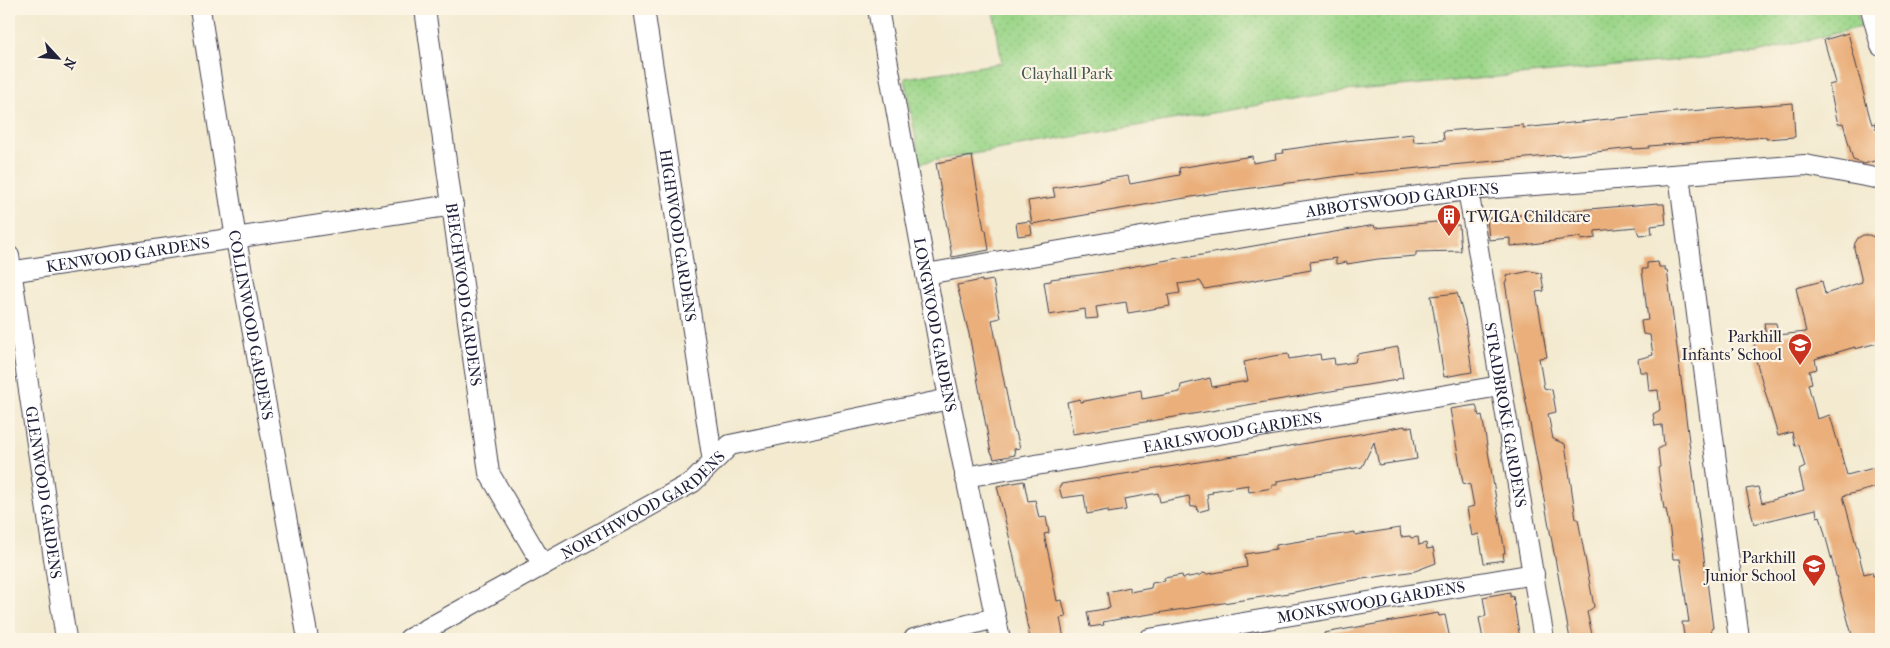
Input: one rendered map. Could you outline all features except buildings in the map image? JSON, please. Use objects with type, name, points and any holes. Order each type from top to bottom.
[{"type":"street","name":"COLLINWOOD GARDENS","points":[[200,9],[236,239],[308,639]]},
{"type":"street","name":"BEECHWOOD GARDENS","points":[[425,9],[454,205],[489,473],[542,565]]},
{"type":"street","name":"HIGHWOOD GARDENS","points":[[644,9],[713,462]]},
{"type":"street","name":"LONGWOOD GARDENS","points":[[878,9],[949,399],[1000,639]]},
{"type":"street","points":[[1871,9],[1881,46]]},
{"type":"street","name":"ABBOTSWOOD GARDENS","points":[[927,280],[1214,224],[1468,190],[1805,165],[1881,179]]},
{"type":"street","points":[[1679,175],[1739,639]]},
{"type":"street","name":"STRADBROKE GARDENS","points":[[1468,190],[1544,639]]},
{"type":"street","name":"KENWOOD GARDENS","points":[[9,267],[236,239],[454,205]]},
{"type":"street","name":"GLENWOOD GARDENS","points":[[9,267],[66,639]]},
{"type":"street","name":"EARLSWOOD GARDENS","points":[[965,477],[1500,386]]},
{"type":"street","name":"NORTHWOOD GARDENS","points":[[409,639],[693,482],[730,444],[949,399]]},
{"type":"street","name":"MONKSWOOD GARDENS","points":[[1149,639],[1217,634],[1534,574]]},
{"type":"street","points":[[914,639],[995,618]]},
{"type":"green space","name":"Clayhall Park","points":[[993,9],[1856,9],[1861,27],[1757,53],[1335,92],[920,163],[905,78],[1002,63]]},
{"type":"place","name":"TWIGA Childcare","points":[[1449,237]]},
{"type":"place","name":"Parkhill Infants' School","points":[[1800,366]]},
{"type":"place","name":"Parkhill Junior School","points":[[1814,587]]}]
